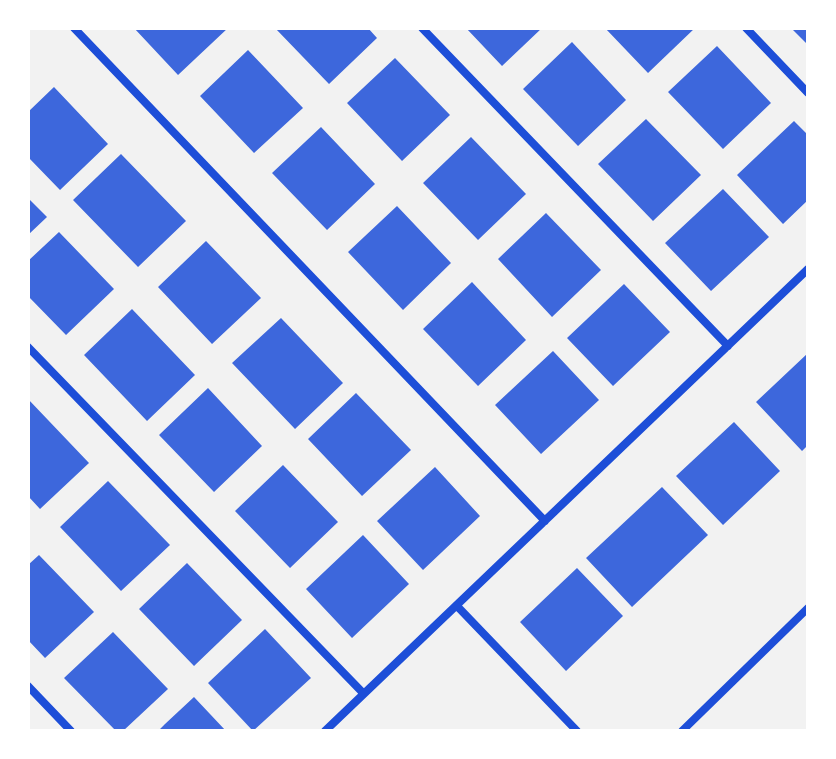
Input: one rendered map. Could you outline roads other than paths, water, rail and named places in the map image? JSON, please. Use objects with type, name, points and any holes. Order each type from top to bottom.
[{"type":"street","points":[[74,28],[545,521]]},
{"type":"street","points":[[422,28],[728,346]]},
{"type":"street","points":[[746,28],[808,93]]},
{"type":"street","points":[[325,731],[808,269]]},
{"type":"street","points":[[28,347],[364,694]]},
{"type":"street","points":[[457,606],[577,731]]},
{"type":"street","points":[[682,731],[808,608]]},
{"type":"street","points":[[28,686],[71,731]]}]
